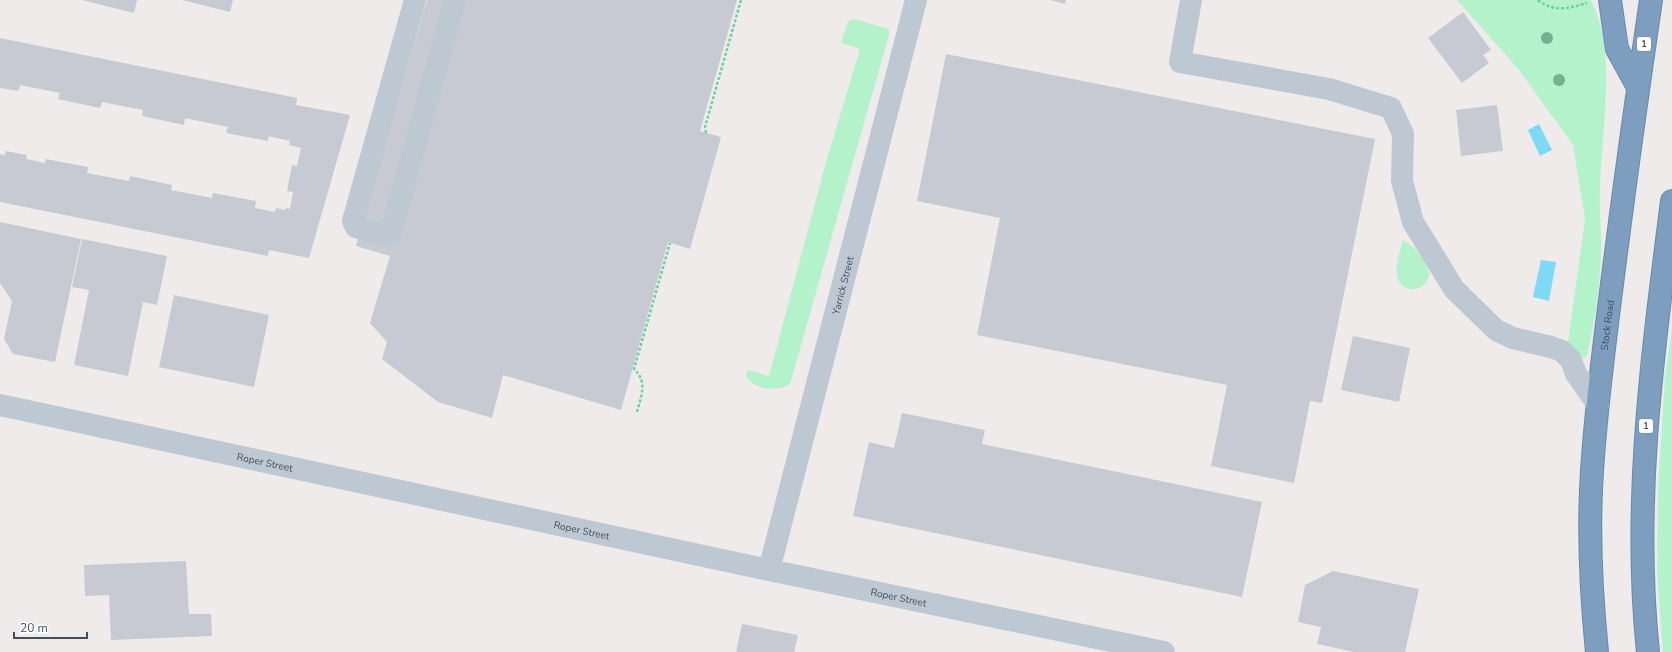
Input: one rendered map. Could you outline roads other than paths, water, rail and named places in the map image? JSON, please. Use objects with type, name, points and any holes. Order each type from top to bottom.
[{"type":"highway","name":"Stock Road","points":[[1597,652],[1591,539],[1592,472],[1598,405],[1638,87],[1651,0]]},
{"type":"highway","points":[[1601,1],[1617,49],[1638,87]]},
{"type":"highway","name":"1","points":[[1648,652],[1642,559],[1643,471],[1652,356],[1672,201]]},
{"type":"street","points":[[415,0],[353,221],[356,227],[385,236],[391,232],[455,0]]},
{"type":"street","name":"Yarrick Street","points":[[769,570],[916,0]]},
{"type":"street","points":[[1191,0],[1180,62],[1329,88],[1391,108],[1403,134],[1402,182],[1413,222],[1454,289],[1496,330],[1513,338],[1551,346],[1562,351],[1571,360],[1576,374],[1598,405]]},
{"type":"street","name":"Roper Street","points":[[0,405],[769,570],[1164,652]]},
{"type":"water","points":[[1539,124],[1552,150],[1540,156],[1528,130]]},
{"type":"water","points":[[1541,260],[1556,262],[1549,301],[1533,297]]}]
